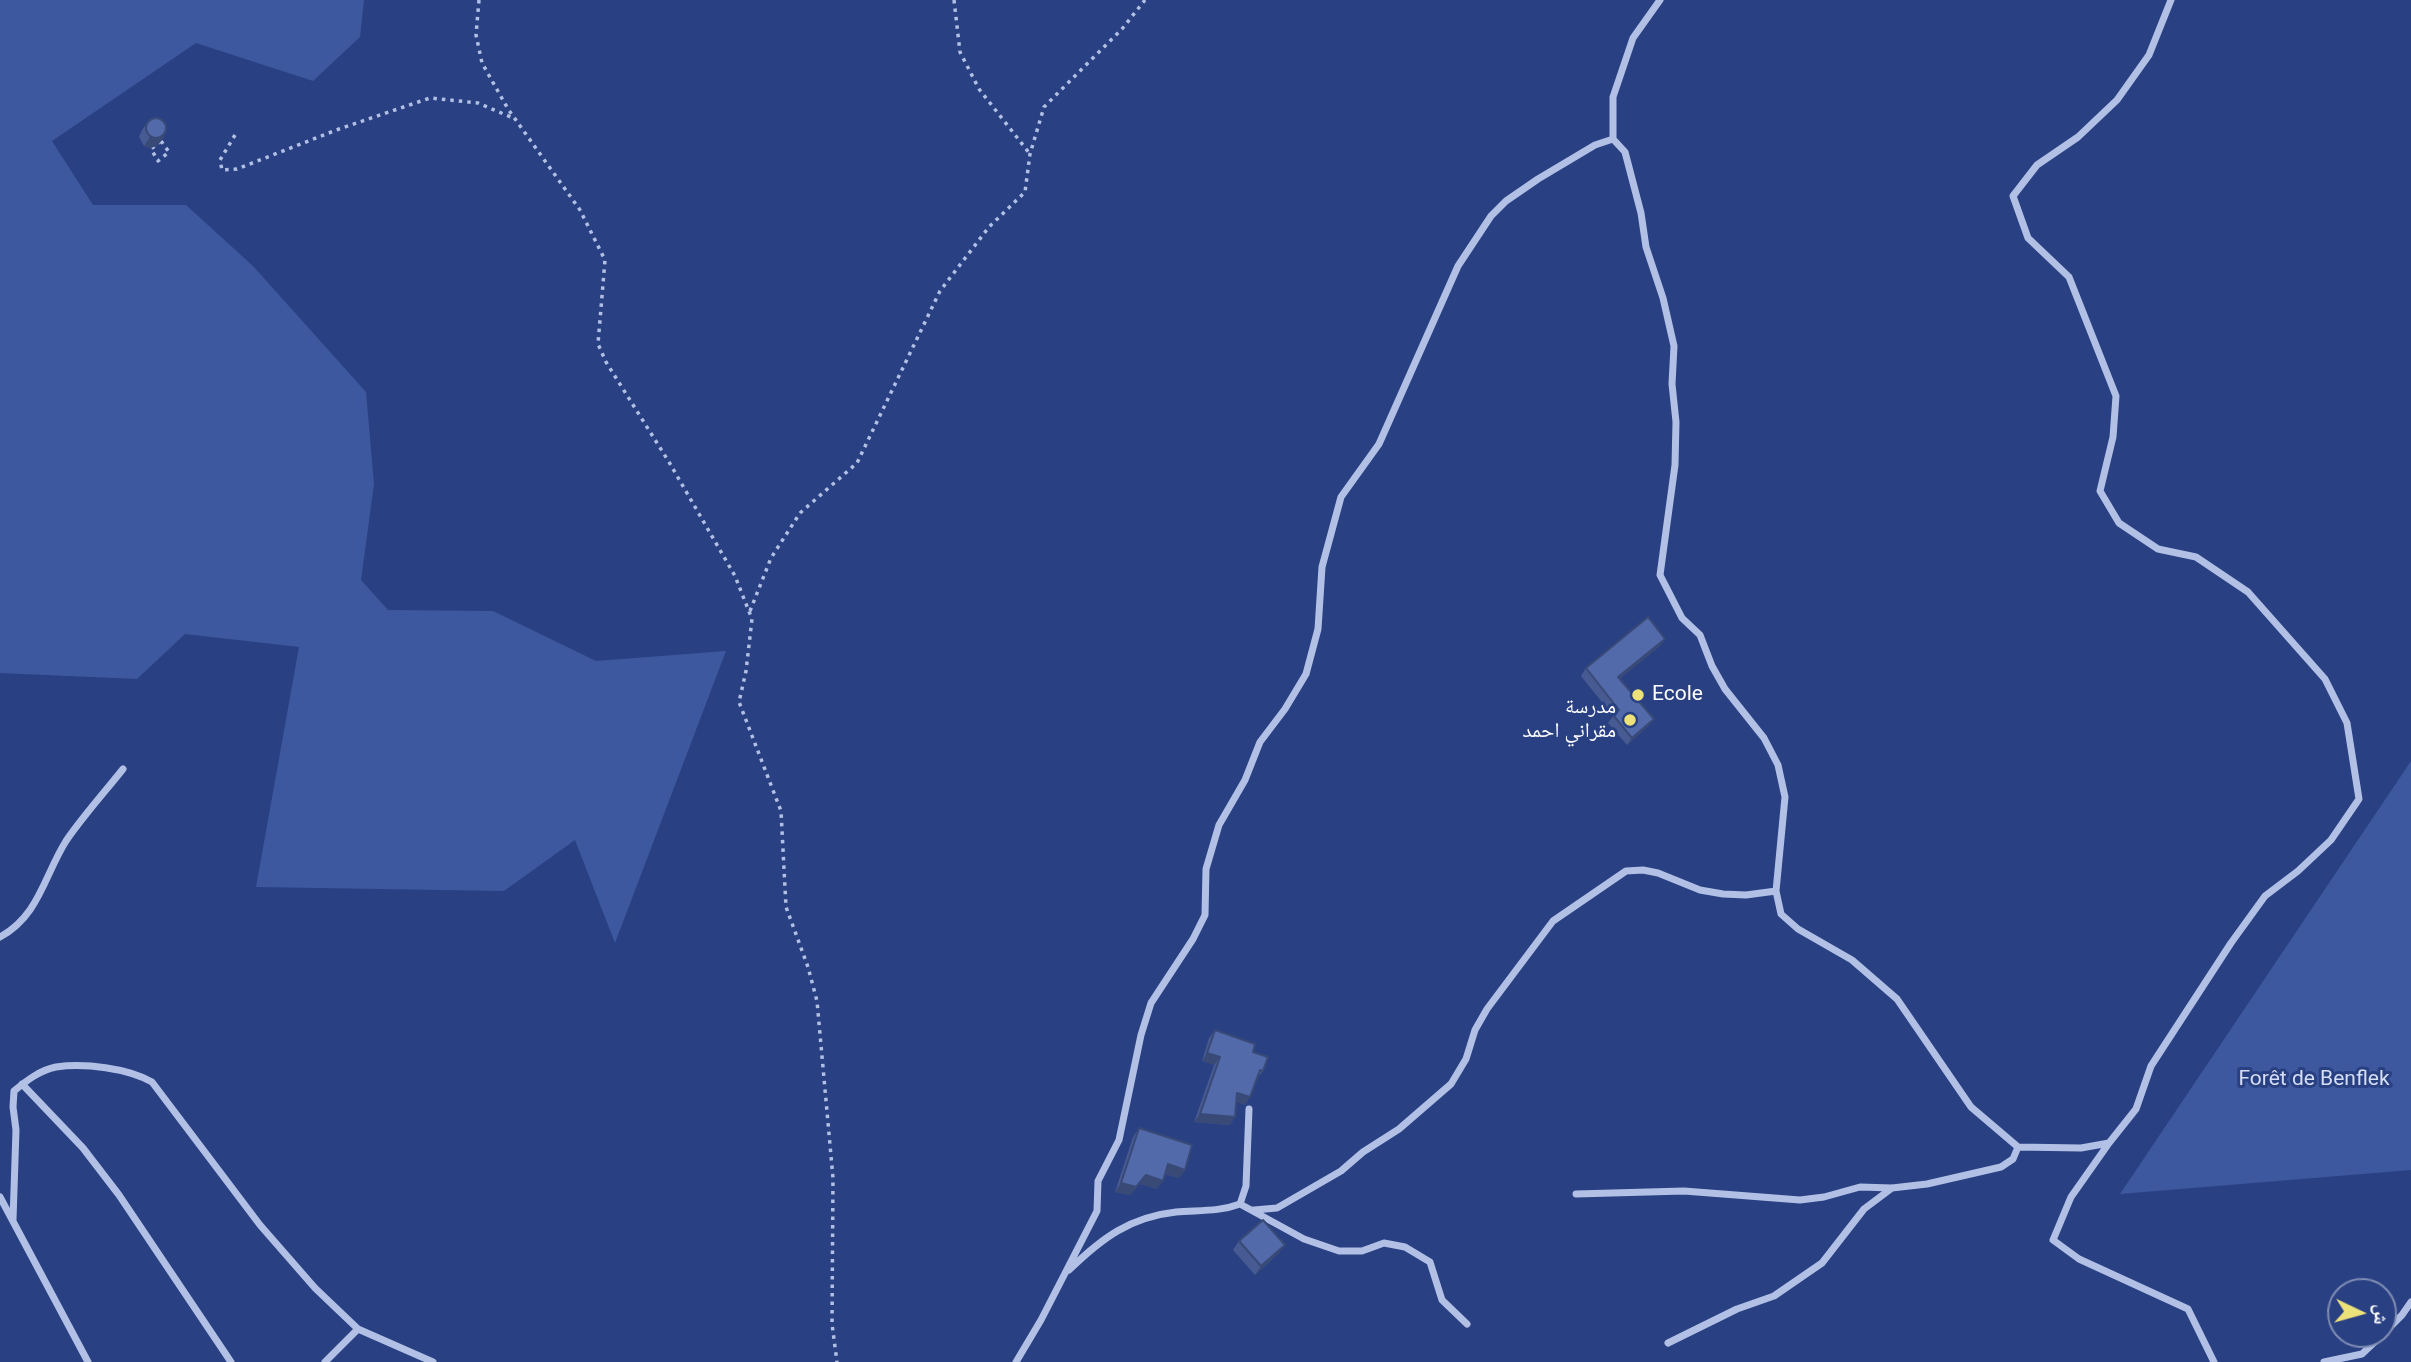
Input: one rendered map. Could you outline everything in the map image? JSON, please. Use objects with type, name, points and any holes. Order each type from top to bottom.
[{"type":"street","points":[[1660,0],[1633,38],[1613,97],[1614,139],[1625,152],[1642,213],[1646,247],[1663,298],[1674,346],[1672,384],[1676,422],[1675,465],[1660,575],[1682,618],[1700,635],[1725,690],[1763,738],[1778,765],[1785,797],[1776,891],[1781,914],[1798,929],[1852,960],[1897,999],[1971,1107],[2018,1146],[2081,1148],[2109,1143]]},
{"type":"street","points":[[2171,0],[2149,55],[2118,100],[2078,137],[2037,164],[2012,196],[2028,238],[2069,277],[2116,396],[2113,437],[2099,491],[2119,523],[2158,549],[2196,557],[2248,592],[2325,679],[2347,723],[2359,799],[2331,840],[2298,871],[2265,896],[2238,933],[2151,1066],[2136,1109],[2071,1197],[2053,1240],[2079,1259],[2188,1310],[2214,1362]]},
{"type":"street","points":[[1016,1362],[1097,1211],[1098,1181],[1119,1140],[1141,1035],[1151,1003],[1193,939],[1205,915],[1206,869],[1219,825],[1245,780],[1260,742],[1285,709],[1306,674],[1318,629],[1322,567],[1341,497],[1379,444],[1458,265],[1491,216],[1506,201],[1538,179],[1595,145],[1614,139]]},
{"type":"street","points":[[0,937],[15,929],[28,915],[66,842],[123,769]]},
{"type":"street","points":[[1254,1210],[1277,1208],[1341,1171],[1363,1152],[1399,1129],[1451,1084],[1466,1059],[1475,1030],[1487,1009],[1553,921],[1626,871],[1658,873],[1700,890],[1723,894],[1746,895],[1776,891]]},
{"type":"street","points":[[13,1220],[16,1130],[14,1091],[30,1077],[55,1067],[111,1068],[137,1074],[152,1082],[260,1225],[315,1287],[358,1329],[433,1362]]},
{"type":"street","points":[[22,1084],[83,1148],[119,1195],[231,1362]]},
{"type":"street","points":[[1240,1204],[1245,1186],[1249,1109]]},
{"type":"street","points":[[1576,1194],[1684,1191],[1800,1200],[1824,1197],[1860,1187],[1892,1188],[1927,1184],[2001,1167],[2013,1159],[2018,1146]]},
{"type":"street","points":[[1668,1343],[1773,1296],[1822,1263],[1864,1209],[1892,1188]]},
{"type":"street","points":[[0,1197],[88,1362]]},
{"type":"street","points":[[1066,1273],[1096,1243],[1134,1221],[1164,1214],[1223,1211],[1240,1204],[1304,1238],[1339,1251],[1362,1251],[1384,1243],[1405,1247],[1430,1262],[1442,1300],[1467,1324]]},
{"type":"street","points":[[2397,1320],[2411,1301]]},
{"type":"street","points":[[325,1362],[358,1329]]},
{"type":"street","points":[[2323,1362],[2362,1354],[2368,1348]]},
{"type":"path","points":[[479,0],[476,35],[482,63],[515,119],[580,210],[605,260],[598,344],[606,362],[669,462],[735,576],[752,620],[739,702],[781,811],[786,906],[817,1001],[833,1178],[832,1324],[837,1362]]},
{"type":"path","points":[[954,0],[960,52],[979,89],[1030,154]]},
{"type":"path","points":[[749,612],[771,558],[800,513],[857,463],[940,291],[989,227],[1025,192],[1030,154],[1044,107],[1122,29],[1145,0]]},
{"type":"path","points":[[235,135],[220,160],[222,170],[237,169],[339,129],[430,98],[478,103],[515,119]]},
{"type":"path","points":[[161,141],[169,152],[158,161],[151,149],[161,141]]},
{"type":"green space","points":[[0,0],[364,0],[360,37],[313,81],[196,43],[52,141],[93,205],[186,205],[253,266],[366,392],[374,484],[361,580],[388,610],[493,611],[596,661],[726,651],[615,943],[575,840],[504,891],[256,887],[299,647],[185,634],[137,679],[0,673]]},
{"type":"green space","name":"Forêt de Benflek","points":[[2411,761],[2411,1170],[2120,1194]]},
{"type":"building","points":[[156,118],[163,121],[166,128],[163,135],[156,138],[149,135],[146,128],[149,121]]},
{"type":"building","points":[[1648,617],[1665,639],[1618,677],[1654,719],[1632,738],[1613,715],[1619,710],[1586,668]]},
{"type":"building","points":[[1215,1030],[1255,1044],[1253,1052],[1268,1057],[1250,1097],[1237,1093],[1235,1117],[1200,1114],[1220,1057],[1207,1053]]},
{"type":"building","points":[[1139,1128],[1192,1145],[1185,1170],[1168,1164],[1163,1181],[1146,1175],[1136,1187],[1121,1183]]},
{"type":"building","points":[[1263,1220],[1285,1245],[1261,1266],[1239,1241]]},
{"type":"place","name":"Ecole","points":[[1638,695]]},
{"type":"place","name":"مدرسة مقراني احمد","points":[[1630,720]]}]
